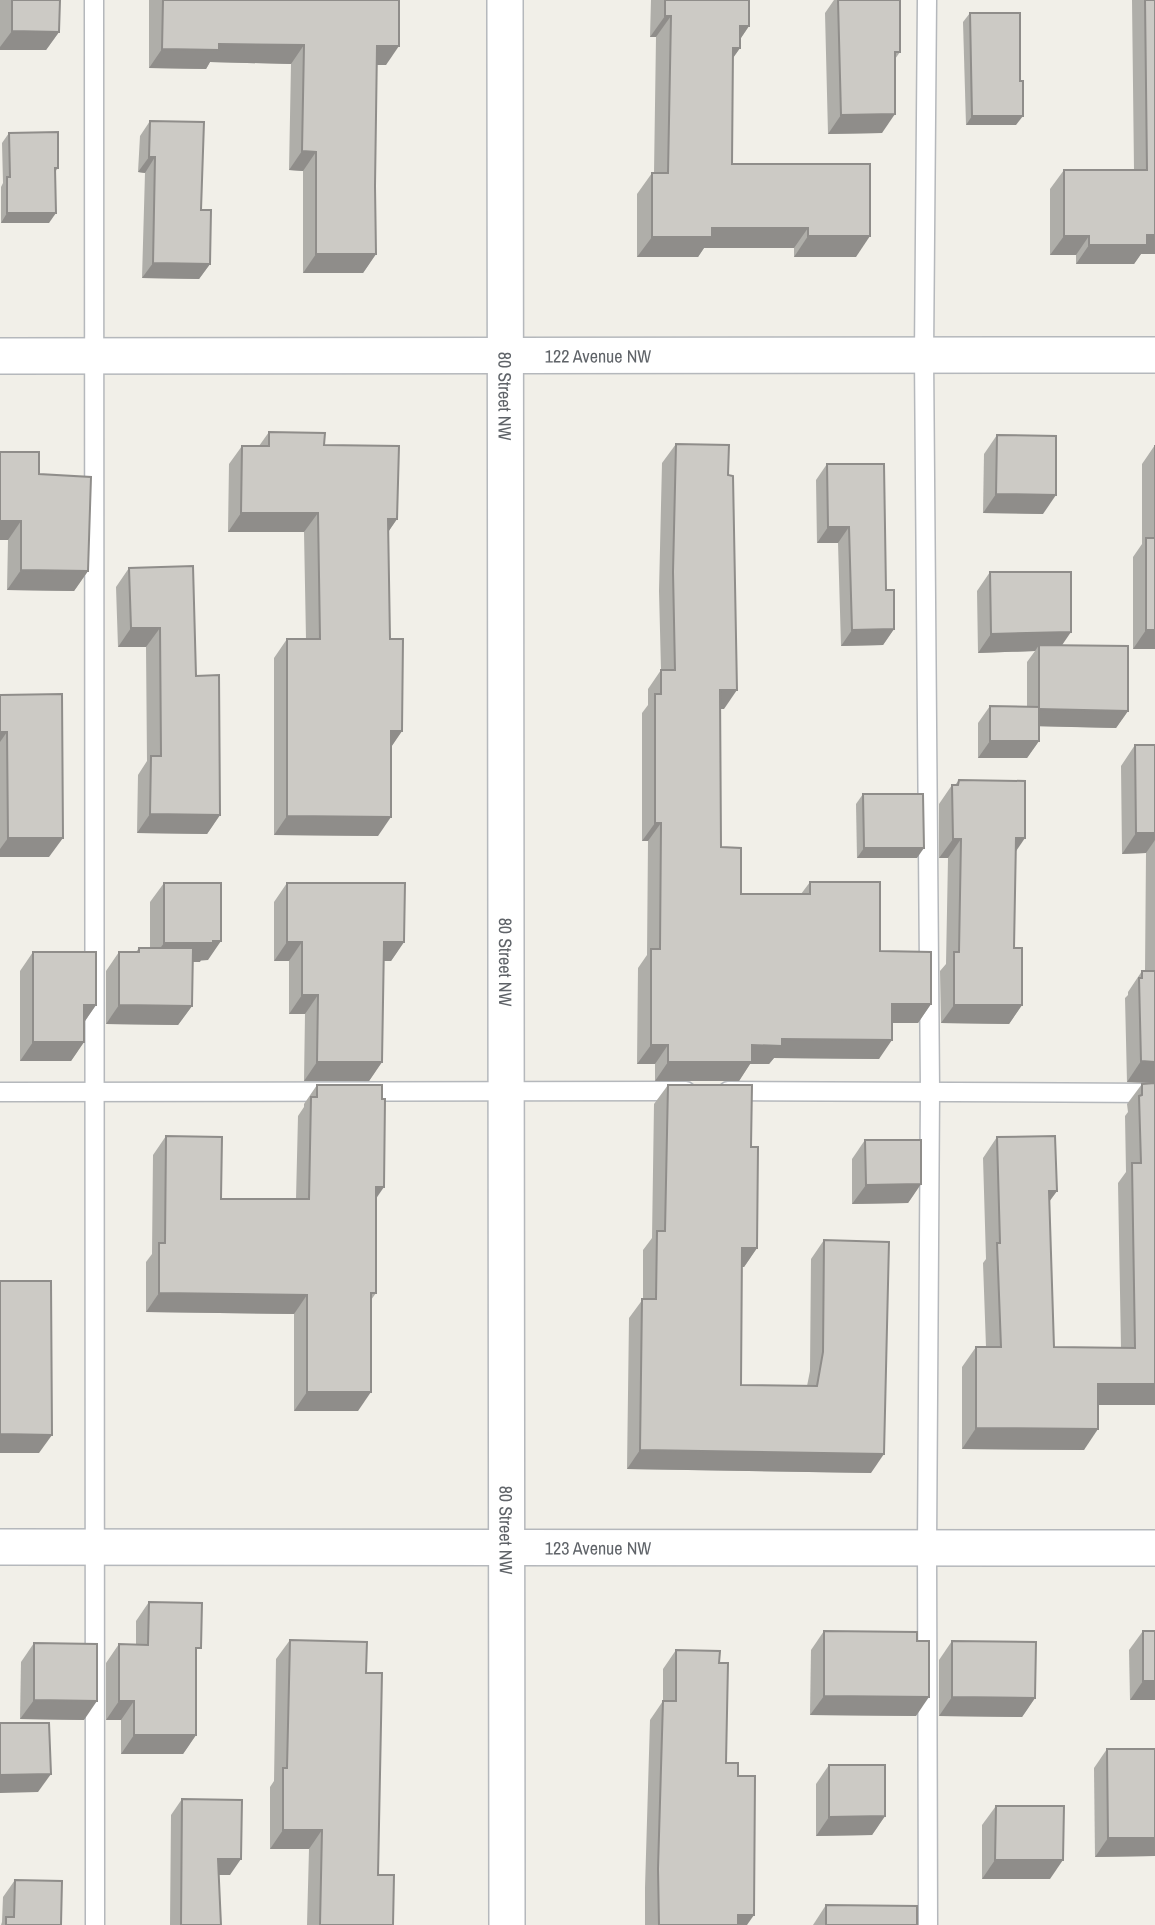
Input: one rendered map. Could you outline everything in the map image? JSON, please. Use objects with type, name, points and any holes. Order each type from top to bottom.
[{"type":"street","name":"80 Street NW","points":[[505,0],[507,1925]]},
{"type":"street","name":"122 Avenue NW","points":[[0,356],[1155,355]]},
{"type":"street","name":"123 Avenue NW","points":[[0,1547],[1155,1548]]},
{"type":"lane","points":[[94,0],[95,1925]]},
{"type":"lane","points":[[926,0],[924,355],[930,1091],[928,1925]]},
{"type":"lane","points":[[0,1091],[1155,1093]]},
{"type":"building","points":[[12,0],[60,0],[59,32],[12,31]]},
{"type":"building","points":[[163,0],[399,0],[399,46],[377,46],[376,254],[316,254],[316,152],[302,151],[304,45],[219,44],[219,50],[162,49]]},
{"type":"building","points":[[665,0],[749,0],[749,26],[740,26],[740,48],[733,48],[732,164],[870,164],[870,236],[808,236],[808,228],[712,228],[712,237],[652,237],[652,173],[668,173],[671,16],[665,16]]},
{"type":"building","points":[[838,0],[900,0],[900,52],[895,52],[895,114],[841,115]]},
{"type":"building","points":[[1145,0],[1155,0],[1155,235],[1147,235],[1147,245],[1089,245],[1089,236],[1064,236],[1064,170],[1147,170]]},
{"type":"building","points":[[970,13],[1020,13],[1023,116],[972,116]]},
{"type":"building","points":[[150,121],[204,122],[201,210],[211,210],[210,264],[153,263],[155,157],[149,157]]},
{"type":"building","points":[[58,132],[58,168],[55,168],[56,213],[7,213],[9,133]]},
{"type":"building","points":[[269,432],[325,433],[324,445],[399,446],[397,519],[388,519],[390,639],[403,639],[402,731],[391,731],[391,817],[287,816],[287,639],[320,639],[318,513],[241,513],[242,446],[269,446]]},
{"type":"building","points":[[997,435],[1056,436],[1056,495],[996,494]]},
{"type":"building","points":[[676,444],[729,445],[728,475],[733,476],[737,690],[720,690],[721,847],[741,848],[741,894],[810,894],[810,882],[880,882],[880,951],[931,952],[931,1004],[892,1004],[892,1040],[782,1039],[782,1046],[752,1045],[752,1062],[668,1062],[668,1045],[651,1045],[651,949],[660,949],[661,823],[655,823],[655,694],[661,694],[661,670],[675,670],[673,572]]},
{"type":"building","points":[[0,452],[39,452],[39,474],[91,477],[88,571],[21,570],[21,521],[0,521]]},
{"type":"building","points":[[827,464],[884,464],[886,590],[894,590],[894,629],[852,630],[849,527],[828,527]]},
{"type":"building","points":[[1146,538],[1155,538],[1155,630],[1146,630]]},
{"type":"building","points":[[193,566],[196,676],[219,675],[220,815],[150,814],[151,756],[161,756],[160,628],[131,628],[129,568]]},
{"type":"building","points":[[990,572],[1071,572],[1071,632],[991,634]]},
{"type":"building","points":[[1039,645],[1128,646],[1128,711],[1039,709],[1039,741],[990,741],[990,706],[1039,707]]},
{"type":"building","points":[[62,694],[63,838],[8,838],[7,732],[0,732],[0,695]]},
{"type":"building","points":[[1135,745],[1155,745],[1155,833],[1136,833]]},
{"type":"building","points":[[959,780],[1025,781],[1025,838],[1016,838],[1014,948],[1022,948],[1022,1005],[954,1005],[954,952],[959,952],[961,839],[953,839],[952,785],[958,785]]},
{"type":"building","points":[[863,794],[923,794],[924,848],[864,848]]},
{"type":"building","points":[[164,883],[221,883],[221,941],[164,943]]},
{"type":"building","points":[[287,883],[405,883],[404,942],[384,942],[382,1062],[317,1062],[318,995],[302,995],[302,942],[287,942]]},
{"type":"building","points":[[139,948],[193,948],[192,1006],[119,1005],[119,952],[139,952]]},
{"type":"building","points":[[33,952],[96,952],[96,1005],[84,1005],[84,1042],[33,1042]]},
{"type":"building","points":[[1142,971],[1155,971],[1155,1062],[1141,1061],[1139,978],[1142,978]]},
{"type":"building","points":[[1155,1083],[1155,1384],[1098,1384],[1098,1429],[976,1428],[976,1347],[1001,1347],[997,1137],[1055,1136],[1057,1191],[1049,1191],[1054,1347],[1135,1348],[1132,1163],[1141,1163],[1139,1096],[1142,1095],[1142,1084]]},
{"type":"building","points":[[317,1085],[382,1085],[382,1099],[385,1099],[384,1187],[376,1187],[376,1293],[371,1293],[371,1392],[307,1392],[307,1295],[159,1293],[159,1243],[165,1243],[166,1136],[222,1137],[221,1199],[309,1199],[311,1097],[317,1097]]},
{"type":"building","points":[[668,1085],[752,1085],[751,1147],[758,1147],[757,1248],[742,1248],[741,1385],[817,1386],[823,1352],[824,1240],[889,1242],[884,1454],[640,1450],[642,1299],[656,1299],[657,1231],[665,1231]]},
{"type":"building","points":[[865,1140],[921,1140],[921,1184],[866,1185]]},
{"type":"building","points":[[0,1281],[51,1281],[52,1435],[0,1434]]},
{"type":"building","points":[[149,1602],[202,1603],[201,1648],[196,1648],[196,1735],[134,1735],[134,1701],[119,1701],[119,1644],[148,1645]]},
{"type":"building","points":[[824,1631],[917,1632],[917,1641],[929,1641],[929,1697],[824,1696]]},
{"type":"building","points":[[1143,1631],[1155,1631],[1155,1681],[1143,1681]]},
{"type":"building","points":[[290,1640],[367,1642],[366,1673],[382,1673],[378,1875],[394,1875],[393,1925],[320,1925],[322,1830],[283,1830],[283,1768],[287,1768]]},
{"type":"building","points":[[952,1641],[1036,1642],[1035,1698],[952,1697]]},
{"type":"building","points":[[34,1643],[97,1644],[97,1701],[34,1700]]},
{"type":"building","points":[[676,1650],[720,1651],[719,1663],[728,1663],[726,1763],[738,1763],[738,1776],[755,1776],[754,1915],[738,1915],[738,1925],[659,1925],[663,1701],[676,1701]]},
{"type":"building","points":[[0,1723],[49,1723],[51,1774],[0,1775]]},
{"type":"building","points":[[1107,1749],[1155,1749],[1155,1838],[1108,1838]]},
{"type":"building","points":[[829,1765],[885,1765],[885,1816],[829,1817]]},
{"type":"building","points":[[182,1799],[242,1800],[241,1859],[218,1859],[221,1925],[181,1925]]},
{"type":"building","points":[[996,1806],[1064,1806],[1063,1860],[995,1860]]},
{"type":"building","points":[[15,1880],[62,1881],[61,1925],[6,1925],[6,1917],[14,1917]]},
{"type":"building","points":[[826,1905],[917,1906],[917,1925],[826,1925]]}]
